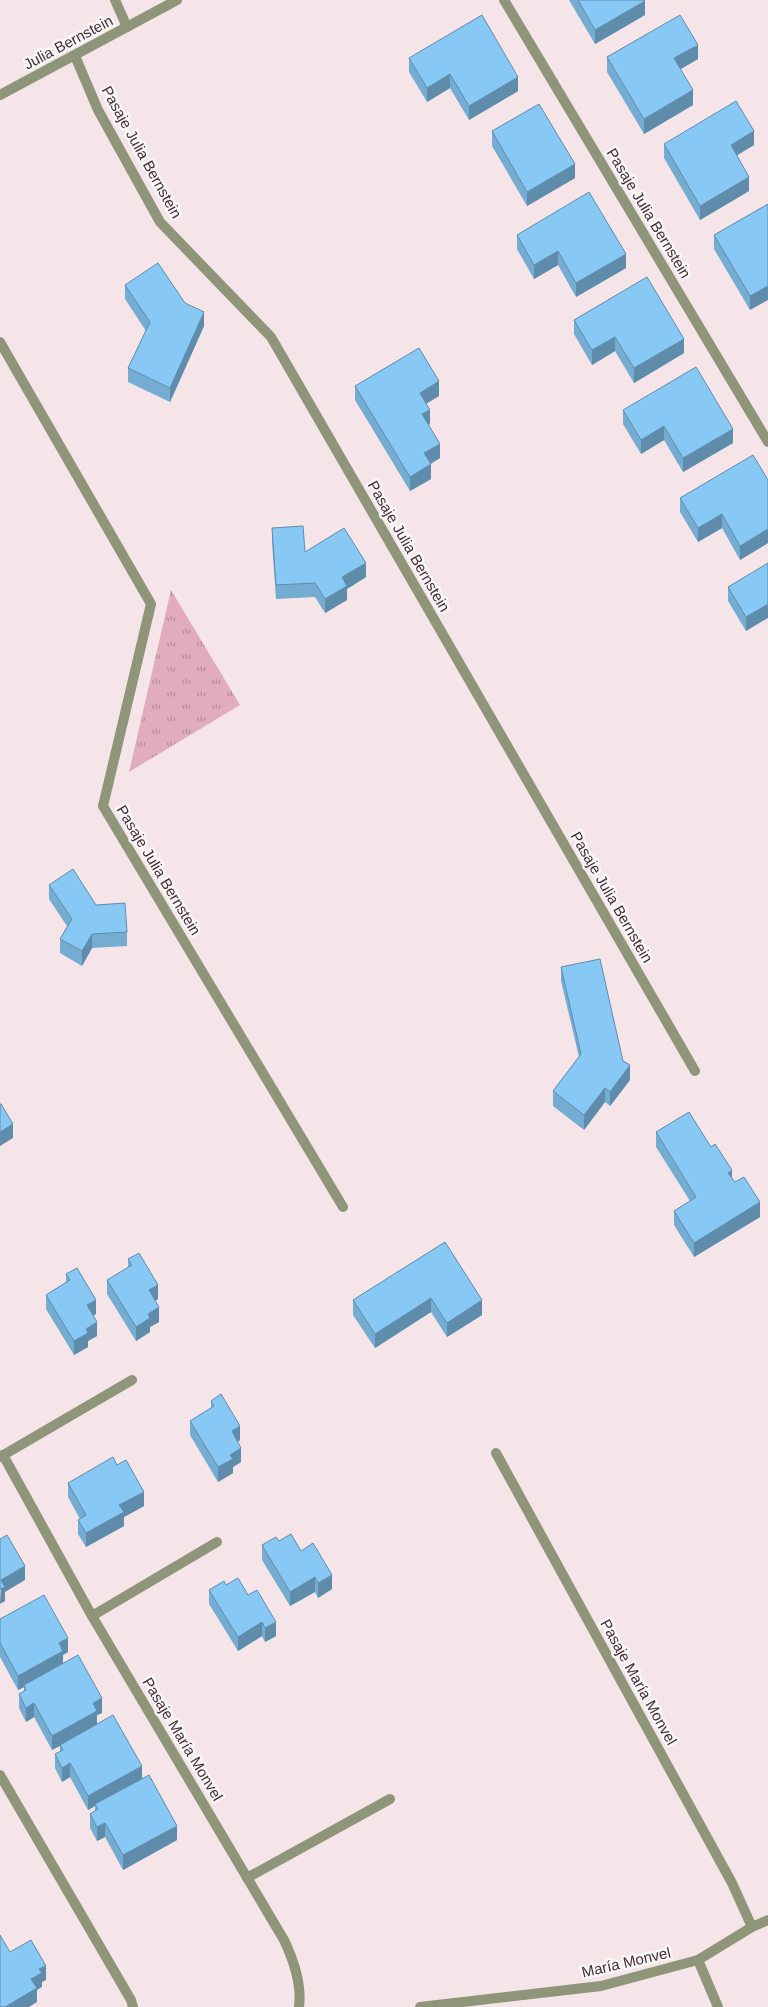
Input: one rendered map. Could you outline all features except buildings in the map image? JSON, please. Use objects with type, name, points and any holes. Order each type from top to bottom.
[{"type":"street","points":[[116,0],[127,27]]},
{"type":"street","name":"Julia Bernstein","points":[[0,95],[177,0]]},
{"type":"street","name":"Pasaje Julia Bernstein","points":[[504,0],[768,442]]},
{"type":"street","name":"Pasaje Julia Bernstein","points":[[75,56],[98,110],[160,222],[272,337],[695,1072]]},
{"type":"street","name":"Pasaje Julia Bernstein","points":[[0,342],[151,604],[103,806],[343,1207]]},
{"type":"street","name":"Pasaje María Monvel","points":[[132,1380],[2,1456],[92,1616],[284,1940],[292,1958],[300,1998],[299,2007]]},
{"type":"street","name":"Pasaje María Monvel","points":[[496,1453],[732,1883],[752,1927]]},
{"type":"street","points":[[92,1616],[217,1542]]},
{"type":"street","points":[[0,1775],[80,1910],[131,2000],[133,2007]]},
{"type":"street","points":[[247,1878],[390,1799]]},
{"type":"street","name":"María Monvel","points":[[420,2007],[601,1986],[698,1960],[752,1927],[768,1920]]},
{"type":"street","points":[[698,1960],[718,2007]]},
{"type":"green space","points":[[171,590],[240,705],[129,772]]}]
